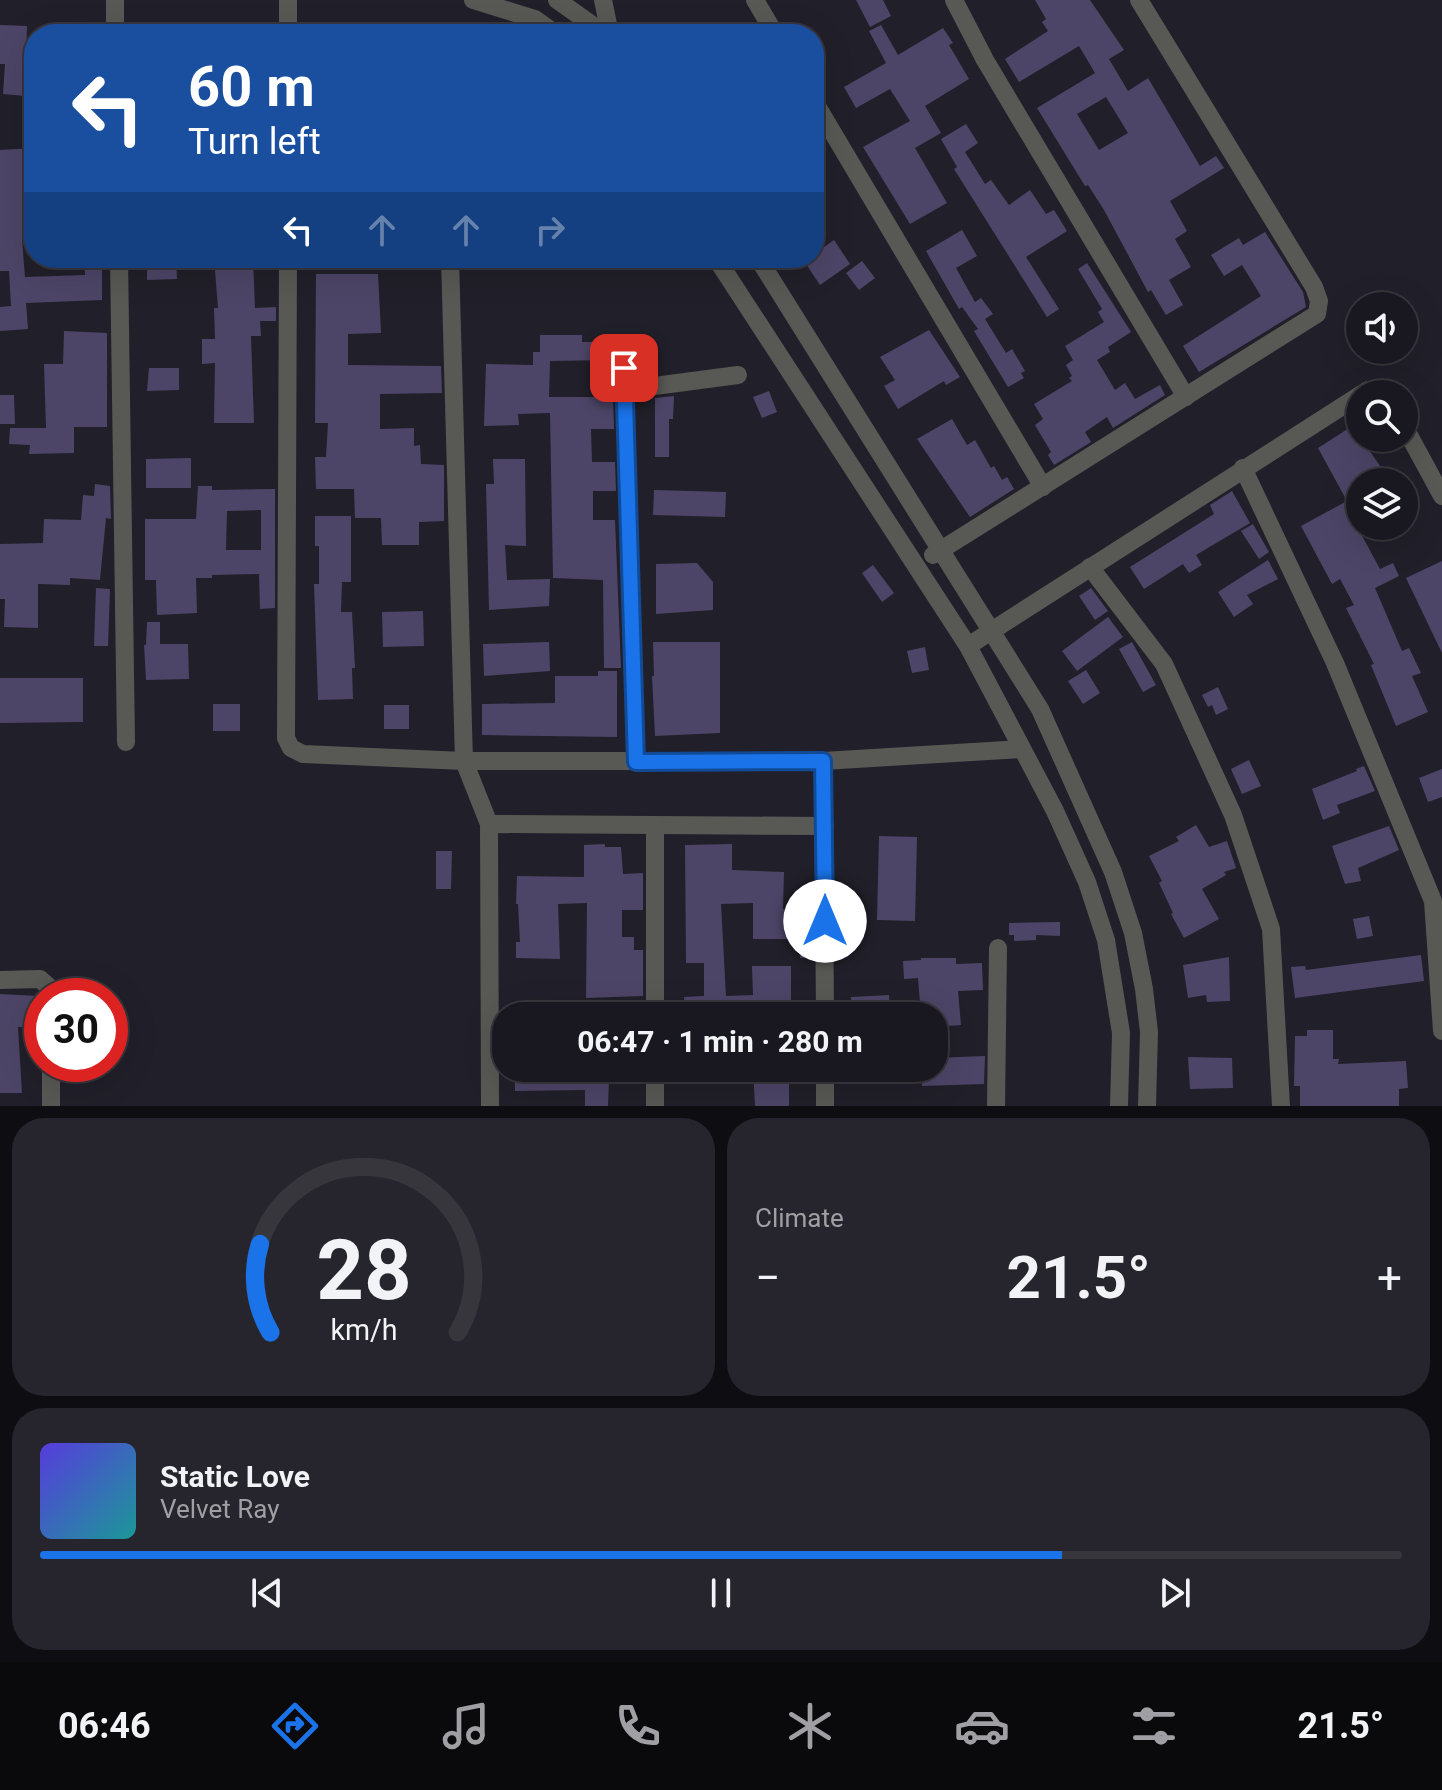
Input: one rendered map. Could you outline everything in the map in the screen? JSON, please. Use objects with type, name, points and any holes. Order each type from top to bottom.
[{"type":"street","points":[[115,0],[115,24]]},
{"type":"street","points":[[288,0],[288,24]]},
{"type":"street","points":[[473,0],[535,19],[542,24]]},
{"type":"street","points":[[557,0],[592,24]]},
{"type":"street","points":[[603,0],[606,24]]},
{"type":"street","points":[[755,0],[769,24]]},
{"type":"street","points":[[954,0],[985,60],[1186,397]]},
{"type":"street","points":[[917,566],[1317,314],[1319,301],[1314,287],[1139,0]]},
{"type":"street","points":[[824,118],[1043,487]]},
{"type":"street","points":[[119,268],[126,742]]},
{"type":"street","points":[[288,268],[286,738],[291,748],[303,754],[464,761],[636,762],[823,761],[1021,749]]},
{"type":"street","points":[[450,268],[464,761],[489,824],[490,1106]]},
{"type":"street","points":[[722,268],[968,646],[1055,811],[1087,882],[1106,940],[1121,1033],[1119,1106]]},
{"type":"street","points":[[764,268],[1040,709],[1118,887],[1133,933],[1149,1032],[1147,1106]]},
{"type":"street","points":[[623,347],[636,762]]},
{"type":"street","points":[[624,390],[738,375]]},
{"type":"street","points":[[968,646],[1346,403]]},
{"type":"street","points":[[1418,452],[1442,496]]},
{"type":"street","points":[[1243,468],[1335,663],[1433,901],[1442,1031]]},
{"type":"street","points":[[1090,567],[1164,664],[1233,815],[1271,929],[1281,1106]]},
{"type":"street","points":[[823,761],[825,1002]]},
{"type":"street","points":[[489,824],[825,826]]},
{"type":"street","points":[[655,825],[655,1002]]},
{"type":"street","points":[[996,1106],[998,948]]},
{"type":"street","points":[[0,980],[24,979]]},
{"type":"street","points":[[51,1082],[51,1106]]},
{"type":"street","points":[[655,1082],[655,1106]]},
{"type":"street","points":[[825,1082],[825,1106]]},
{"type":"building","points":[[856,0],[883,0],[891,16],[870,27]]},
{"type":"building","points":[[1035,0],[1090,0],[1124,50],[1109,59],[1128,91],[1148,78],[1200,166],[1216,156],[1224,168],[1170,201],[1187,231],[1175,239],[1191,267],[1169,280],[1183,305],[1166,315],[1151,290],[1148,292],[1104,210],[1088,185],[1085,186],[1037,108],[1095,73],[1079,46],[1019,82],[1005,59],[1048,31],[1042,22],[1046,19]],"holes":[[[1106,97],[1128,133],[1099,150],[1077,114]]]},
{"type":"building","points":[[0,25],[24,26],[24,96],[3,94],[5,64],[0,64]]},
{"type":"building","points":[[881,25],[898,55],[943,28],[969,79],[925,106],[941,133],[915,148],[947,203],[910,224],[863,147],[910,121],[890,89],[856,108],[844,87],[886,63],[869,31]]},
{"type":"building","points":[[966,124],[978,143],[965,152],[985,184],[991,180],[1009,205],[1030,190],[1046,214],[1054,210],[1067,231],[1026,257],[1059,309],[1047,317],[954,169],[957,167],[941,139]]},
{"type":"building","points":[[24,149],[22,239],[25,277],[85,275],[85,270],[102,270],[102,300],[26,303],[28,329],[0,331],[0,307],[11,306],[9,271],[0,271],[0,150]]},
{"type":"building","points":[[962,230],[977,256],[956,268],[975,302],[981,298],[993,314],[985,319],[1006,353],[1012,349],[1025,371],[1021,373],[1024,378],[1008,387],[974,331],[978,329],[962,307],[959,309],[926,251]]},
{"type":"building","points":[[1265,232],[1303,292],[1306,307],[1199,372],[1183,346],[1261,296],[1242,265],[1224,276],[1211,255],[1239,238],[1243,245]]},
{"type":"building","points":[[834,240],[850,264],[820,285],[809,268],[824,268],[824,247]]},
{"type":"building","points":[[862,261],[875,278],[859,290],[846,273]]},
{"type":"building","points":[[1087,263],[1131,332],[1108,347],[1110,352],[1097,360],[1115,390],[1125,383],[1135,399],[1160,385],[1165,395],[1113,428],[1107,417],[1085,432],[1091,442],[1054,465],[1048,455],[1051,452],[1035,425],[1043,419],[1034,404],[1072,381],[1066,365],[1073,360],[1065,346],[1104,322],[1098,312],[1102,309],[1078,269]]},
{"type":"building","points":[[147,268],[176,268],[177,279],[147,280]]},
{"type":"building","points":[[215,268],[253,268],[255,308],[276,307],[276,321],[260,321],[261,336],[251,336],[254,423],[214,423],[215,363],[202,364],[202,339],[215,339],[214,308],[218,308]]},
{"type":"building","points":[[316,274],[378,274],[381,333],[348,334],[348,365],[441,366],[442,393],[380,394],[380,429],[414,428],[414,446],[420,445],[421,464],[444,465],[444,521],[419,522],[419,545],[382,545],[381,518],[355,518],[354,489],[316,489],[315,457],[326,457],[328,423],[315,423]]},
{"type":"building","points":[[929,330],[960,377],[946,385],[944,381],[898,409],[884,386],[895,380],[880,357]]},
{"type":"building","points":[[64,331],[107,333],[107,427],[74,427],[74,453],[29,454],[30,445],[9,444],[10,428],[46,428],[44,364],[63,364]]},
{"type":"building","points":[[540,335],[582,335],[582,342],[612,342],[611,360],[550,361],[549,397],[613,397],[614,429],[591,429],[592,462],[615,462],[616,491],[593,491],[593,520],[615,520],[621,668],[604,668],[603,580],[553,578],[550,413],[518,414],[519,425],[484,426],[486,364],[533,365],[533,352],[540,352]]},
{"type":"building","points":[[149,368],[179,368],[179,390],[147,391]]},
{"type":"building","points":[[769,391],[777,412],[762,418],[753,397]]},
{"type":"building","points":[[0,395],[14,395],[15,424],[0,424]]},
{"type":"building","points":[[674,396],[673,419],[669,419],[669,457],[655,457],[655,398]]},
{"type":"building","points":[[952,419],[967,445],[975,440],[991,468],[994,466],[1002,480],[1007,477],[1014,489],[970,517],[917,439]]},
{"type":"building","points":[[1346,430],[1346,452],[1370,452],[1381,468],[1346,468],[1346,499],[1318,448]]},
{"type":"building","points":[[191,458],[191,488],[146,488],[146,459]]},
{"type":"building","points":[[493,459],[525,459],[526,546],[505,545],[507,580],[550,579],[549,606],[489,610],[486,484],[494,484]]},
{"type":"building","points":[[95,484],[110,486],[111,519],[106,518],[100,580],[70,578],[70,585],[38,584],[38,628],[4,627],[5,599],[0,599],[0,544],[43,543],[44,519],[81,520],[83,495],[94,496]]},
{"type":"building","points":[[198,486],[212,486],[212,490],[275,489],[275,608],[260,609],[259,574],[212,575],[212,578],[196,578],[197,613],[157,615],[156,580],[145,580],[145,519],[196,519]],"holes":[[[261,510],[261,550],[226,550],[227,511]]]},
{"type":"building","points":[[654,490],[726,492],[725,517],[653,515]]},
{"type":"building","points":[[1232,491],[1250,523],[1196,555],[1202,565],[1189,573],[1183,564],[1144,589],[1130,567],[1214,514],[1210,505]]},
{"type":"building","points":[[1346,502],[1346,540],[1364,540],[1380,569],[1393,563],[1399,576],[1375,588],[1402,651],[1409,648],[1421,673],[1412,676],[1428,712],[1396,726],[1371,665],[1374,664],[1346,608],[1354,605],[1340,579],[1332,584],[1301,526]]},
{"type":"building","points":[[315,516],[351,516],[351,582],[342,582],[341,612],[352,612],[353,699],[318,700],[314,584],[319,584],[319,546],[315,546]]},
{"type":"building","points":[[1253,524],[1269,552],[1259,559],[1241,531]]},
{"type":"building","points":[[1268,560],[1278,579],[1247,595],[1253,604],[1234,617],[1218,592]]},
{"type":"building","points":[[1442,561],[1442,653],[1406,578]]},
{"type":"building","points":[[697,563],[713,582],[713,610],[656,614],[656,564]]},
{"type":"building","points":[[873,565],[894,593],[882,602],[862,573]]},
{"type":"building","points":[[96,588],[110,589],[108,646],[94,646]]},
{"type":"building","points":[[1091,588],[1108,611],[1095,620],[1079,596]]},
{"type":"building","points":[[423,611],[424,646],[383,647],[382,612]]},
{"type":"building","points":[[1108,617],[1123,637],[1077,671],[1062,651]]},
{"type":"building","points":[[147,622],[160,622],[160,644],[188,644],[189,679],[146,680],[144,645]]},
{"type":"building","points":[[549,642],[550,671],[484,676],[483,644]]},
{"type":"building","points":[[653,642],[720,642],[720,733],[655,736]]},
{"type":"building","points":[[1132,642],[1156,685],[1143,692],[1119,649]]},
{"type":"building","points":[[925,647],[929,670],[912,673],[907,651]]},
{"type":"building","points":[[1086,670],[1100,693],[1083,704],[1068,681]]},
{"type":"building","points":[[598,671],[617,671],[617,737],[482,735],[482,704],[555,703],[555,676],[598,676]]},
{"type":"building","points":[[0,678],[83,678],[83,722],[0,723]]},
{"type":"building","points":[[1218,687],[1228,709],[1216,715],[1212,705],[1208,707],[1202,695]]},
{"type":"building","points":[[213,704],[240,704],[240,731],[213,731]]},
{"type":"building","points":[[384,705],[409,705],[409,729],[384,729]]},
{"type":"building","points":[[1249,760],[1261,786],[1242,794],[1231,769]]},
{"type":"building","points":[[1364,766],[1375,791],[1337,805],[1340,813],[1323,820],[1312,789]]},
{"type":"building","points":[[1442,769],[1442,797],[1428,802],[1419,778]]},
{"type":"building","points":[[1196,825],[1209,847],[1227,841],[1236,868],[1224,872],[1226,875],[1202,889],[1219,919],[1184,938],[1171,914],[1159,883],[1162,881],[1149,856],[1179,841],[1176,837]]},
{"type":"building","points":[[1389,826],[1399,850],[1358,868],[1361,881],[1345,884],[1332,846]]},
{"type":"building","points":[[879,836],[917,837],[915,921],[877,920]]},
{"type":"building","points":[[605,844],[605,847],[621,847],[623,874],[643,873],[643,910],[622,910],[622,937],[634,937],[634,950],[643,950],[643,996],[586,998],[587,903],[558,904],[560,959],[516,958],[516,942],[520,942],[517,876],[584,877],[584,845]]},
{"type":"building","points":[[732,844],[732,870],[784,872],[783,909],[800,909],[800,932],[812,932],[813,958],[800,958],[800,939],[753,939],[753,903],[721,904],[726,996],[753,995],[752,966],[791,966],[791,1001],[813,1002],[684,1002],[684,997],[704,996],[704,963],[686,963],[685,845]]},
{"type":"building","points":[[436,851],[452,851],[451,889],[436,889]]},
{"type":"building","points":[[1369,916],[1373,936],[1357,939],[1353,919]]},
{"type":"building","points":[[1060,922],[1060,936],[1036,935],[1036,940],[1014,941],[1014,935],[1009,935],[1009,923]]},
{"type":"building","points":[[1421,955],[1424,981],[1295,998],[1291,967],[1305,966],[1306,970]]},
{"type":"building","points":[[1229,957],[1230,1001],[1207,1002],[1206,995],[1188,998],[1183,965]]},
{"type":"building","points":[[956,958],[956,964],[982,963],[983,990],[958,991],[961,1025],[948,1026],[948,1002],[920,1002],[918,978],[904,979],[903,961]]},
{"type":"building","points":[[0,994],[24,995],[24,1027],[18,1027],[22,1093],[0,1093]]},
{"type":"building","points":[[889,995],[889,1002],[851,1002],[851,997]]},
{"type":"building","points":[[1307,1030],[1333,1030],[1333,1059],[1339,1059],[1338,1064],[1406,1061],[1408,1088],[1399,1089],[1399,1106],[1300,1106],[1300,1086],[1294,1086],[1295,1036],[1307,1036]]},
{"type":"building","points":[[985,1056],[984,1084],[922,1086],[922,1082],[948,1082],[948,1057]]},
{"type":"building","points":[[1188,1057],[1232,1058],[1233,1088],[1190,1089]]},
{"type":"building","points":[[515,1082],[609,1082],[608,1106],[585,1106],[585,1090],[515,1091]]},
{"type":"building","points":[[754,1082],[789,1082],[789,1106],[755,1106]]},
{"type":"route","points":[[624,368],[636,762],[823,761],[825,921]]}]
